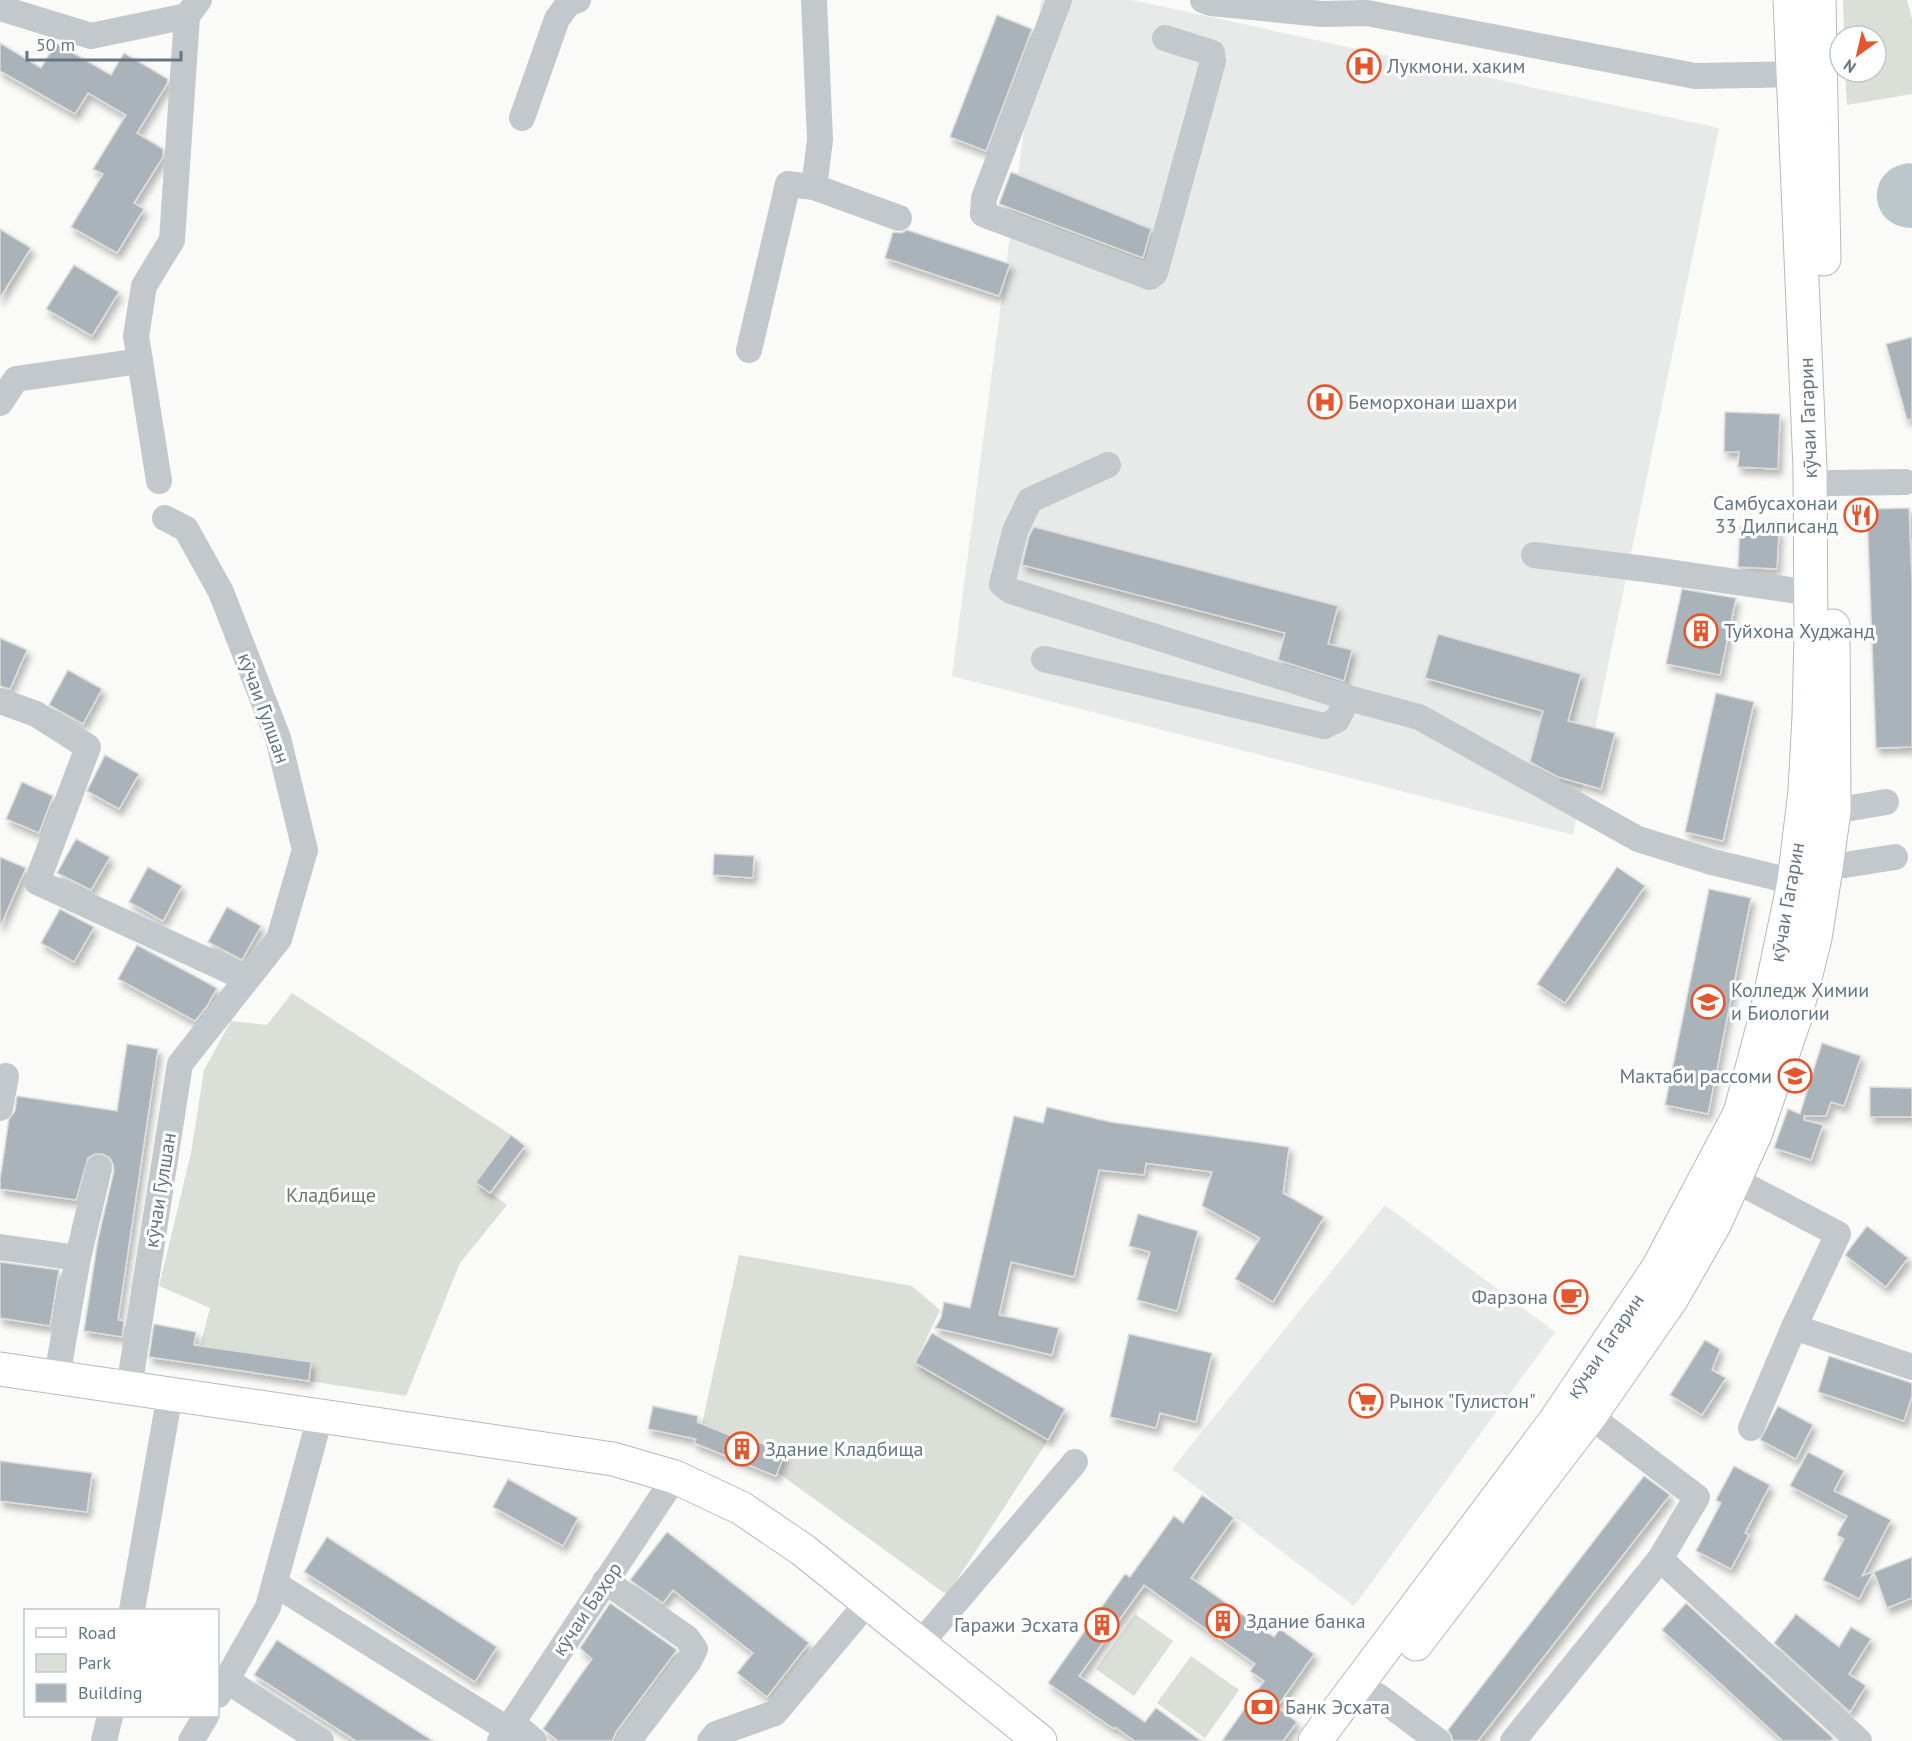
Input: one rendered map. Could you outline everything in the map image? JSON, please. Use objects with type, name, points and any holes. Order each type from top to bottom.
[{"type":"main road","name":"кӯчаи Гагарин","points":[[1315,1741],[1555,1421],[1658,1268],[1740,1113],[1766,1016],[1814,880],[1834,811],[1831,483],[1807,74],[1790,0]]},
{"type":"main road","name":"кӯчаи Гагарин","points":[[1344,1741],[1590,1416],[1672,1298],[1715,1223],[1756,1132],[1795,1018],[1815,938],[1814,880],[1805,791],[1811,593],[1807,74],[1819,0]]},
{"type":"main road","points":[[0,1369],[613,1460],[675,1477],[741,1508],[803,1550],[1040,1741]]},
{"type":"street","points":[[522,118],[557,19],[569,3],[578,0]]},
{"type":"street","points":[[814,0],[820,140],[814,187]]},
{"type":"street","points":[[1059,0],[984,198],[983,214],[1150,277],[1155,273],[1213,61],[1212,53],[1165,38]]},
{"type":"street","points":[[1203,0],[1211,3],[1322,14],[1367,13],[1695,76],[1807,74]]},
{"type":"street","points":[[15,8],[91,36],[193,8],[172,240],[144,286],[136,336],[159,481]]},
{"type":"street","points":[[749,350],[788,184],[814,187],[899,218]]},
{"type":"street","points":[[0,403],[16,379],[140,361]]},
{"type":"street","points":[[1108,465],[1030,500],[1015,531],[1002,584],[1011,591],[1348,698],[1419,717],[1638,838],[1712,862],[1814,880],[1895,857]]},
{"type":"street","points":[[1831,483],[1905,482]]},
{"type":"street","name":"кӯчаи Гулшан","points":[[129,1388],[180,1064],[279,939],[305,850],[278,738],[220,592],[186,529],[165,518]]},
{"type":"street","points":[[1534,555],[1811,593]]},
{"type":"street","points":[[1044,659],[1324,726],[1337,720],[1348,698]]},
{"type":"street","points":[[0,701],[36,714],[88,747],[37,882],[247,979]]},
{"type":"street","points":[[1834,811],[1886,802]]},
{"type":"street","points":[[0,1108],[6,1076]]},
{"type":"street","points":[[57,1376],[78,1258],[99,1168]]},
{"type":"street","points":[[1734,1180],[1838,1234],[1794,1327],[1751,1428]]},
{"type":"street","points":[[0,1248],[78,1258]]},
{"type":"street","points":[[1794,1327],[1912,1367]]},
{"type":"street","points":[[132,1609],[170,1394]]},
{"type":"street","points":[[320,1416],[268,1607],[222,1688],[321,1741]]},
{"type":"street","points":[[1513,1741],[1660,1559],[1697,1497],[1590,1416]]},
{"type":"street","points":[[920,1644],[1075,1462]]},
{"type":"street","name":"кӯчаи Баҳор","points":[[506,1731],[675,1477]]},
{"type":"street","points":[[1660,1559],[1859,1741]]},
{"type":"street","points":[[605,1581],[687,1638],[695,1649],[689,1661],[628,1741]]},
{"type":"street","points":[[275,1584],[506,1731],[534,1741]]},
{"type":"street","points":[[710,1741],[716,1734],[775,1713],[868,1602]]},
{"type":"street","points":[[1378,1696],[1438,1741]]},
{"type":"street","points":[[104,1741],[110,1717]]},
{"type":"street","points":[[191,1741],[205,1717]]},
{"type":"shaded area","name":"Беморхонаи шахри","points":[[1041,0],[1133,0],[1719,128],[1573,835],[952,676]]},
{"type":"shaded area","points":[[1912,164],[1912,228],[1897,225],[1886,218],[1879,208],[1877,197],[1879,185],[1885,175],[1895,167]]},
{"type":"shaded area","name":"Рынок \"Гулистон\"","points":[[1385,1205],[1555,1332],[1354,1606],[1172,1469]]},
{"type":"green space","points":[[1843,0],[1907,0],[1912,18],[1912,94],[1847,105],[1846,84],[1888,84],[1888,24],[1844,24]]},
{"type":"green space","name":"Кладбище","points":[[292,993],[511,1135],[476,1182],[507,1205],[460,1263],[406,1396],[309,1381],[311,1362],[200,1346],[210,1308],[159,1286],[191,1153],[204,1070],[231,1021],[267,1025]]},
{"type":"green space","points":[[739,1255],[912,1286],[940,1310],[915,1363],[1048,1440],[947,1595],[777,1472],[754,1445],[702,1424]]},
{"type":"green space","points":[[1135,1614],[1173,1641],[1134,1696],[1096,1669]]},
{"type":"green space","points":[[1191,1656],[1239,1690],[1205,1738],[1157,1703]]},
{"type":"building","points":[[997,15],[1032,29],[986,151],[950,137]]},
{"type":"building","points":[[0,43],[41,68],[56,43],[111,75],[124,53],[168,79],[137,133],[163,149],[163,157],[134,203],[144,209],[117,253],[71,227],[103,174],[93,169],[126,115],[88,93],[75,114],[0,71]]},
{"type":"building","points":[[1011,172],[1151,229],[1143,258],[999,204]]},
{"type":"building","points":[[0,229],[31,248],[0,298]]},
{"type":"building","points":[[907,230],[1010,264],[999,296],[885,258],[893,232],[901,233]]},
{"type":"building","points":[[74,265],[119,292],[92,336],[46,309]]},
{"type":"building","points":[[1912,337],[1912,419],[1907,420],[1886,344]]},
{"type":"building","points":[[1725,412],[1780,414],[1778,469],[1738,467],[1739,452],[1724,452]]},
{"type":"building","points":[[1909,508],[1912,581],[1912,747],[1876,748],[1867,509]]},
{"type":"building","points":[[1034,527],[1338,606],[1328,644],[1352,650],[1344,681],[1278,660],[1285,633],[1022,565],[1029,536]]},
{"type":"building","points":[[1740,527],[1779,530],[1777,569],[1738,567]]},
{"type":"building","name":"Туйхона Худжанд","points":[[1682,589],[1736,598],[1720,675],[1666,664]]},
{"type":"building","points":[[1438,634],[1581,674],[1568,721],[1615,733],[1601,789],[1558,777],[1530,762],[1543,711],[1425,678]]},
{"type":"building","points":[[0,638],[27,650],[10,689],[0,686]]},
{"type":"building","points":[[68,670],[102,689],[83,724],[49,705]]},
{"type":"building","points":[[1716,693],[1754,702],[1723,841],[1685,832]]},
{"type":"building","points":[[105,755],[139,774],[119,809],[87,791]]},
{"type":"building","points":[[22,782],[53,796],[39,833],[6,819]]},
{"type":"building","points":[[76,839],[110,857],[91,890],[57,873]]},
{"type":"building","points":[[714,854],[754,856],[753,878],[713,875]]},
{"type":"building","points":[[0,857],[26,868],[0,927]]},
{"type":"building","points":[[148,867],[182,886],[163,921],[129,902]]},
{"type":"building","points":[[1617,867],[1645,886],[1565,1003],[1537,984]]},
{"type":"building","name":"Колледж Химии и Биологии","points":[[1709,889],[1751,898],[1708,1114],[1665,1105]]},
{"type":"building","points":[[227,907],[261,926],[242,960],[208,942]]},
{"type":"building","points":[[60,909],[94,927],[74,962],[41,943]]},
{"type":"building","points":[[137,945],[217,988],[195,1021],[118,979]]},
{"type":"building","points":[[1822,1043],[1861,1056],[1844,1106],[1831,1102],[1826,1116],[1804,1116],[1804,1120],[1823,1125],[1811,1160],[1774,1148],[1788,1109],[1800,1114]]},
{"type":"building","points":[[127,1044],[158,1049],[118,1320],[124,1321],[122,1337],[84,1331],[98,1239],[114,1171],[110,1158],[103,1154],[95,1154],[88,1158],[76,1200],[0,1189],[0,1180],[9,1119],[15,1111],[17,1096],[117,1111]]},
{"type":"building","points":[[1870,1087],[1912,1088],[1912,1117],[1870,1117]]},
{"type":"building","points":[[1047,1107],[1110,1122],[1289,1147],[1283,1193],[1324,1217],[1273,1302],[1235,1279],[1260,1238],[1202,1206],[1212,1172],[1146,1163],[1144,1175],[1099,1170],[1074,1277],[1011,1262],[999,1315],[1059,1328],[1052,1355],[935,1328],[941,1318],[944,1302],[970,1308],[1014,1116],[1043,1123]]},
{"type":"building","points":[[511,1135],[525,1146],[490,1193],[476,1182]]},
{"type":"building","points":[[1138,1214],[1198,1231],[1177,1311],[1137,1300],[1150,1252],[1129,1246]]},
{"type":"building","points":[[1867,1226],[1908,1258],[1886,1287],[1845,1255]]},
{"type":"building","points":[[0,1262],[59,1270],[50,1326],[0,1318]]},
{"type":"building","points":[[154,1324],[196,1332],[194,1345],[311,1362],[309,1381],[149,1357]]},
{"type":"building","points":[[932,1333],[1065,1409],[1048,1440],[915,1363]]},
{"type":"building","points":[[1129,1334],[1212,1353],[1196,1422],[1160,1413],[1156,1428],[1110,1417]]},
{"type":"building","points":[[1705,1340],[1720,1349],[1712,1370],[1726,1378],[1702,1415],[1670,1395]]},
{"type":"building","points":[[1829,1356],[1912,1383],[1912,1396],[1904,1421],[1818,1392]]},
{"type":"building","name":"Здание Кладбища","points":[[653,1406],[698,1416],[697,1422],[754,1445],[756,1441],[785,1453],[776,1476],[694,1443],[696,1439],[648,1429]]},
{"type":"building","points":[[1778,1406],[1813,1425],[1796,1459],[1760,1440]]},
{"type":"building","points":[[1808,1452],[1844,1471],[1834,1491],[1891,1520],[1862,1576],[1873,1572],[1859,1599],[1823,1580],[1844,1539],[1837,1535],[1847,1516],[1790,1486]]},
{"type":"building","points":[[0,1461],[92,1473],[87,1512],[0,1501]]},
{"type":"building","points":[[1734,1466],[1770,1485],[1745,1533],[1749,1535],[1731,1569],[1696,1551],[1721,1503],[1716,1500]]},
{"type":"building","points":[[1644,1476],[1670,1495],[1478,1741],[1453,1741],[1448,1730]]},
{"type":"building","points":[[508,1479],[578,1518],[563,1546],[493,1507]]},
{"type":"building","points":[[1202,1495],[1234,1518],[1191,1578],[1274,1637],[1280,1629],[1314,1654],[1277,1707],[1297,1722],[1283,1741],[1222,1741],[1264,1681],[1250,1671],[1255,1664],[1144,1585],[1079,1676],[1145,1722],[1156,1708],[1201,1741],[1135,1741],[1048,1683],[1125,1574],[1130,1577],[1174,1516],[1183,1523]]},
{"type":"building","points":[[667,1532],[809,1643],[767,1697],[737,1673],[753,1653],[673,1590],[663,1603],[630,1580]]},
{"type":"building","points":[[327,1537],[497,1647],[475,1682],[304,1572]]},
{"type":"building","points":[[1912,1557],[1912,1598],[1887,1608],[1874,1572]]},
{"type":"building","points":[[610,1603],[677,1650],[616,1732],[612,1741],[558,1741],[543,1729],[592,1659],[580,1648]]},
{"type":"building","points":[[1686,1603],[1833,1738],[1831,1741],[1783,1741],[1662,1630]]},
{"type":"building","points":[[1796,1614],[1839,1647],[1851,1627],[1871,1639],[1849,1674],[1866,1686],[1850,1712],[1774,1643]]},
{"type":"building","points":[[277,1640],[433,1741],[356,1741],[254,1675]]},
{"type":"place","name":"Лукмони. хаким","points":[[1364,66]]},
{"type":"place","name":"Беморхонаи шахри","points":[[1325,402]]},
{"type":"place","name":"Самбусахонаи 33 Дилписанд","points":[[1861,515]]},
{"type":"place","name":"Туйхона Худжанд","points":[[1701,631]]},
{"type":"place","name":"Колледж Химии и Биологии","points":[[1708,1002]]},
{"type":"place","name":"Мактаби рассоми","points":[[1795,1076]]},
{"type":"place","name":"Фарзона","points":[[1571,1297]]},
{"type":"place","name":"Рынок \"Гулистон\"","points":[[1366,1401]]},
{"type":"place","name":"Здание Кладбища","points":[[742,1449]]},
{"type":"place","name":"Здание банка","points":[[1223,1621]]},
{"type":"place","name":"Гаражи Эсхата","points":[[1102,1625]]},
{"type":"place","name":"Банк Эсхата","points":[[1262,1707]]}]
